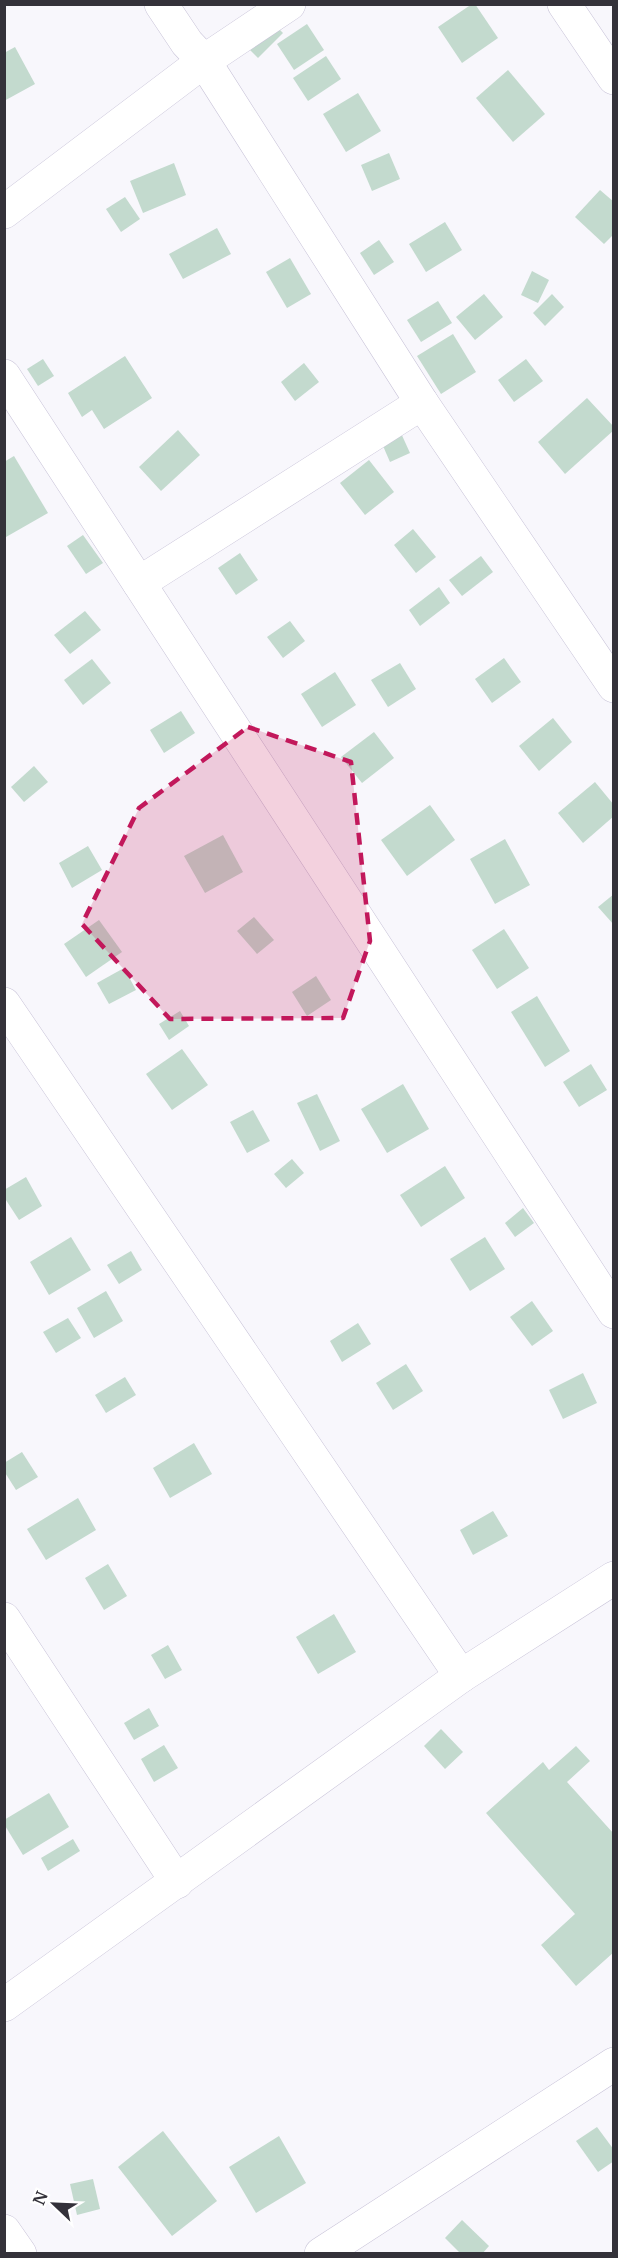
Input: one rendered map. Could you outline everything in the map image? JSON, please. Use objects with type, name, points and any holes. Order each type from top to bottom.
[{"type":"street","points":[[161,4],[187,43],[204,61],[422,403],[614,686]]},
{"type":"street","points":[[4,212],[204,61],[290,4]]},
{"type":"street","points":[[564,4],[614,78]]},
{"type":"street","points":[[4,376],[614,1312]]},
{"type":"street","points":[[139,584],[422,403]]},
{"type":"street","points":[[4,1004],[460,1676]]},
{"type":"street","points":[[4,2006],[460,1676],[614,1578]]},
{"type":"street","points":[[4,1619],[177,1882]]},
{"type":"street","points":[[321,2253],[614,2064]]},
{"type":"street","points":[[4,2231],[20,2253]]},
{"type":"highlighted area","points":[[248,727],[351,762],[370,941],[343,1018],[170,1019],[82,924],[139,808]]},
{"type":"building","points":[[475,4],[498,38],[462,63],[438,27]]},
{"type":"building","points":[[268,18],[283,33],[258,58],[243,43]]},
{"type":"building","points":[[307,24],[324,50],[294,70],[277,44]]},
{"type":"building","points":[[15,47],[35,84],[4,101],[4,53]]},
{"type":"building","points":[[326,56],[341,79],[308,101],[293,78]]},
{"type":"building","points":[[508,70],[545,114],[513,142],[476,98]]},
{"type":"building","points":[[358,93],[381,131],[346,152],[323,114]]},
{"type":"building","points":[[389,153],[400,179],[372,191],[361,165]]},
{"type":"building","points":[[174,163],[186,195],[143,213],[130,181]]},
{"type":"building","points":[[600,190],[614,202],[614,234],[604,244],[575,217]]},
{"type":"building","points":[[125,197],[140,219],[121,232],[106,209]]},
{"type":"building","points":[[445,222],[462,250],[426,272],[409,244]]},
{"type":"building","points":[[217,228],[231,254],[183,279],[169,254]]},
{"type":"building","points":[[379,240],[394,262],[374,275],[360,253]]},
{"type":"building","points":[[290,258],[311,294],[287,308],[266,272]]},
{"type":"building","points":[[532,271],[549,280],[538,303],[521,295]]},
{"type":"building","points":[[484,294],[503,317],[475,340],[456,317]]},
{"type":"building","points":[[552,294],[564,307],[545,326],[533,313]]},
{"type":"building","points":[[438,301],[452,323],[421,342],[407,320]]},
{"type":"building","points":[[453,334],[476,372],[441,394],[417,356]]},
{"type":"building","points":[[125,356],[152,398],[104,429],[92,410],[82,417],[68,393]]},
{"type":"building","points":[[43,359],[54,376],[38,386],[27,369]]},
{"type":"building","points":[[526,359],[543,381],[514,402],[498,380]]},
{"type":"building","points":[[304,363],[319,382],[295,401],[281,382]]},
{"type":"building","points":[[587,398],[614,427],[614,430],[565,474],[538,442]]},
{"type":"building","points":[[178,430],[200,455],[161,491],[139,467]]},
{"type":"building","points":[[400,431],[410,453],[390,462],[380,439]]},
{"type":"building","points":[[14,456],[48,513],[6,537],[4,534],[4,462]]},
{"type":"building","points":[[369,460],[394,492],[365,515],[340,483]]},
{"type":"building","points":[[413,529],[436,557],[416,573],[394,545]]},
{"type":"building","points":[[83,535],[103,563],[86,574],[67,546]]},
{"type":"building","points":[[240,553],[258,580],[236,595],[218,568]]},
{"type":"building","points":[[481,556],[493,572],[462,596],[449,580]]},
{"type":"building","points":[[439,587],[450,603],[420,626],[409,610]]},
{"type":"building","points":[[85,611],[101,630],[70,654],[54,635]]},
{"type":"building","points":[[290,621],[305,641],[283,658],[267,637]]},
{"type":"building","points":[[504,658],[521,682],[492,703],[475,679]]},
{"type":"building","points":[[92,659],[111,683],[83,705],[64,680]]},
{"type":"building","points":[[400,663],[416,689],[388,707],[371,680]]},
{"type":"building","points":[[335,672],[356,705],[322,727],[301,694]]},
{"type":"building","points":[[181,711],[195,733],[164,753],[150,730]]},
{"type":"building","points":[[553,718],[572,742],[539,771],[519,746]]},
{"type":"building","points":[[374,732],[394,758],[362,783],[341,757]]},
{"type":"building","points":[[34,766],[48,782],[24,802],[11,787]]},
{"type":"building","points":[[595,782],[614,805],[614,816],[583,843],[558,813]]},
{"type":"building","points":[[430,805],[455,840],[407,876],[381,840]]},
{"type":"building","points":[[223,835],[243,872],[205,893],[184,856]]},
{"type":"building","points":[[505,839],[530,885],[495,904],[470,859]]},
{"type":"building","points":[[88,846],[102,870],[72,888],[59,863]]},
{"type":"building","points":[[614,894],[614,925],[598,907]]},
{"type":"building","points":[[254,917],[274,940],[257,954],[237,931]]},
{"type":"building","points":[[99,920],[122,952],[86,977],[64,944]]},
{"type":"building","points":[[504,929],[529,968],[497,989],[472,950]]},
{"type":"building","points":[[124,968],[136,990],[109,1004],[97,983]]},
{"type":"building","points":[[316,976],[331,1000],[307,1016],[292,992]]},
{"type":"building","points":[[537,996],[570,1051],[545,1067],[511,1012]]},
{"type":"building","points":[[180,1011],[189,1026],[169,1040],[159,1024]]},
{"type":"building","points":[[182,1049],[208,1085],[172,1110],[146,1074]]},
{"type":"building","points":[[591,1064],[607,1090],[579,1107],[563,1082]]},
{"type":"building","points":[[403,1084],[429,1129],[387,1153],[361,1109]]},
{"type":"building","points":[[317,1094],[340,1141],[320,1151],[297,1103]]},
{"type":"building","points":[[253,1110],[270,1141],[247,1153],[230,1122]]},
{"type":"building","points":[[292,1159],[304,1173],[286,1188],[274,1174]]},
{"type":"building","points":[[445,1166],[465,1198],[421,1227],[400,1195]]},
{"type":"building","points":[[26,1177],[42,1206],[19,1220],[4,1197],[4,1190]]},
{"type":"building","points":[[523,1208],[534,1223],[515,1237],[505,1223]]},
{"type":"building","points":[[71,1237],[91,1270],[49,1295],[30,1262]]},
{"type":"building","points":[[485,1237],[505,1269],[470,1291],[450,1259]]},
{"type":"building","points":[[131,1251],[142,1270],[119,1284],[107,1265]]},
{"type":"building","points":[[106,1291],[123,1321],[94,1338],[77,1308]]},
{"type":"building","points":[[532,1301],[553,1331],[532,1346],[510,1317]]},
{"type":"building","points":[[68,1318],[81,1338],[56,1353],[43,1332]]},
{"type":"building","points":[[358,1323],[371,1344],[342,1362],[330,1341]]},
{"type":"building","points":[[406,1364],[423,1391],[393,1410],[376,1383]]},
{"type":"building","points":[[583,1373],[597,1403],[563,1419],[549,1390]]},
{"type":"building","points":[[125,1377],[136,1395],[106,1413],[95,1395]]},
{"type":"building","points":[[194,1443],[212,1474],[170,1498],[153,1468]]},
{"type":"building","points":[[22,1452],[38,1477],[16,1490],[4,1471],[4,1463]]},
{"type":"building","points":[[78,1498],[96,1530],[46,1560],[27,1529]]},
{"type":"building","points":[[493,1511],[508,1536],[473,1555],[460,1530]]},
{"type":"building","points":[[108,1564],[127,1596],[104,1610],[85,1578]]},
{"type":"building","points":[[334,1614],[356,1652],[318,1674],[296,1637]]},
{"type":"building","points":[[168,1645],[182,1670],[165,1679],[151,1655]]},
{"type":"building","points":[[149,1708],[159,1726],[134,1740],[124,1723]]},
{"type":"building","points":[[441,1729],[463,1752],[445,1769],[424,1746]]},
{"type":"building","points":[[164,1745],[178,1768],[154,1782],[141,1759]]},
{"type":"building","points":[[576,1746],[590,1761],[567,1782],[614,1834],[614,1952],[576,1986],[541,1945],[575,1914],[486,1813],[543,1762],[549,1770]]},
{"type":"building","points":[[49,1793],[69,1827],[23,1855],[4,1824],[4,1820]]},
{"type":"building","points":[[73,1839],[80,1851],[48,1871],[41,1858]]},
{"type":"building","points":[[597,2127],[614,2150],[614,2161],[598,2172],[576,2141]]},
{"type":"building","points":[[163,2131],[217,2201],[172,2236],[118,2167]]},
{"type":"building","points":[[279,2136],[306,2183],[256,2213],[229,2167]]},
{"type":"building","points":[[93,2179],[100,2209],[77,2215],[70,2184]]},
{"type":"building","points":[[462,2220],[489,2246],[482,2254],[461,2254],[445,2238]]}]
